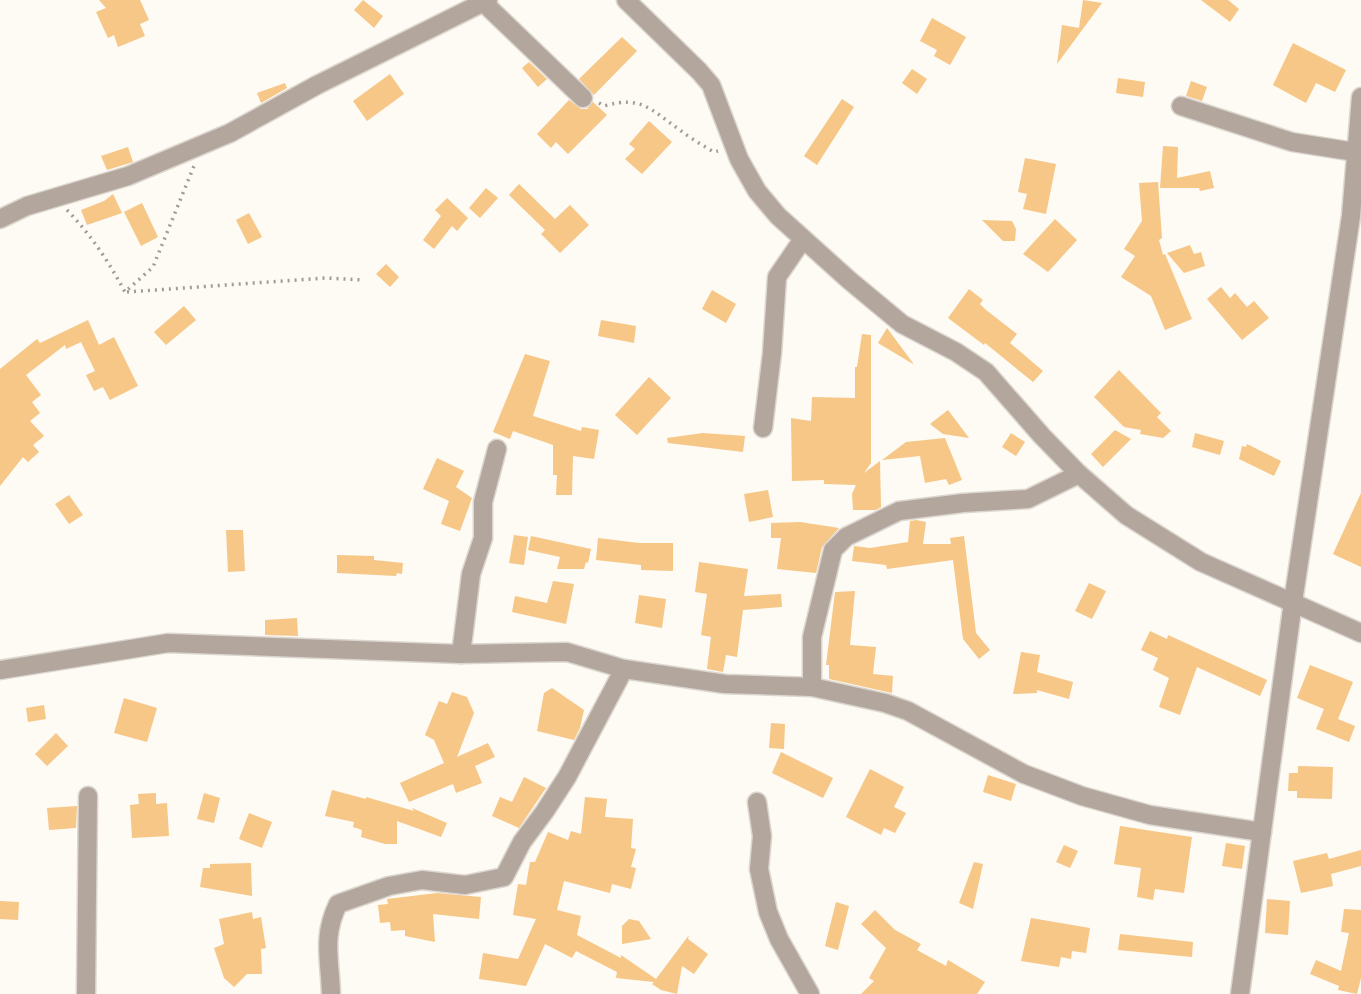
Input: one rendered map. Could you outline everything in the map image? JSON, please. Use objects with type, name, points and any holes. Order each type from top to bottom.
[{"type":"street","points":[[626,0],[711,86],[734,147],[757,191],[778,216],[803,239],[902,324],[956,352],[986,372],[1021,414],[1079,474],[1126,515],[1201,562],[1361,633]]},
{"type":"street","points":[[0,219],[27,206],[128,176],[230,133],[317,85],[486,2],[583,98]]},
{"type":"street","points":[[1240,994],[1293,602],[1351,216],[1361,97]]},
{"type":"street","points":[[1181,106],[1292,142],[1358,151]]},
{"type":"street","points":[[763,428],[777,277],[803,239]]},
{"type":"street","points":[[461,654],[471,574],[483,538],[483,502],[497,449]]},
{"type":"street","points":[[812,687],[812,637],[833,550],[846,537],[899,511],[962,503],[1028,499],[1079,474]]},
{"type":"street","points":[[0,670],[168,643],[461,654],[567,652],[624,668],[725,684],[812,687],[885,703],[908,711],[1024,774],[1082,796],[1150,815],[1262,832]]},
{"type":"street","points":[[331,994],[327,950],[329,923],[338,904],[389,886],[422,880],[465,885],[504,877],[522,842],[567,777],[624,668]]},
{"type":"street","points":[[86,994],[88,796]]},
{"type":"street","points":[[757,802],[762,836],[760,869],[768,912],[779,939],[810,994]]},
{"type":"path","points":[[583,98],[604,106],[622,101],[646,104],[682,132],[714,152],[734,147]]},
{"type":"path","points":[[125,292],[153,267],[203,145]]},
{"type":"path","points":[[55,197],[85,229],[111,266],[125,292]]},
{"type":"path","points":[[125,292],[325,278],[364,280]]},
{"type":"building","points":[[99,0],[140,0],[149,20],[140,24],[145,36],[118,47],[114,35],[108,38],[96,12],[106,8]]},
{"type":"building","points":[[363,0],[383,16],[374,28],[354,10]]},
{"type":"building","points":[[1083,0],[1102,3],[1057,64],[1062,25],[1079,28]]},
{"type":"building","points":[[1201,0],[1228,0],[1239,9],[1230,22]]},
{"type":"building","points":[[932,18],[966,37],[950,65],[934,56],[937,50],[920,41]]},
{"type":"building","points":[[622,37],[637,51],[594,95],[579,79]]},
{"type":"building","points":[[1293,43],[1346,70],[1335,92],[1316,83],[1306,103],[1273,85]]},
{"type":"building","points":[[529,62],[547,79],[538,87],[522,68]]},
{"type":"building","points":[[912,69],[927,79],[917,94],[902,83]]},
{"type":"building","points":[[390,74],[404,94],[367,121],[353,101]]},
{"type":"building","points":[[1118,78],[1145,82],[1143,97],[1116,93]]},
{"type":"building","points":[[1191,81],[1207,87],[1202,101],[1186,96]]},
{"type":"building","points":[[285,83],[287,88],[261,103],[257,93]]},
{"type":"building","points":[[842,99],[854,107],[817,165],[804,156]]},
{"type":"building","points":[[569,100],[581,109],[587,109],[593,102],[607,115],[568,154],[556,142],[551,148],[537,134]]},
{"type":"building","points":[[649,121],[672,142],[642,174],[625,159],[635,149],[629,144]]},
{"type":"building","points":[[1163,146],[1178,147],[1177,178],[1210,171],[1214,188],[1200,191],[1199,188],[1160,188]]},
{"type":"building","points":[[128,147],[133,162],[107,170],[101,156]]},
{"type":"building","points":[[1025,158],[1056,164],[1046,214],[1023,209],[1027,194],[1018,192]]},
{"type":"building","points":[[1158,182],[1162,238],[1159,240],[1192,319],[1165,330],[1151,296],[1121,277],[1135,256],[1124,249],[1142,221],[1139,183]]},
{"type":"building","points":[[519,184],[555,219],[570,205],[589,225],[560,253],[541,234],[545,230],[509,195]]},
{"type":"building","points":[[486,188],[498,198],[480,218],[469,208]]},
{"type":"building","points":[[113,194],[122,213],[87,225],[81,210],[104,201]]},
{"type":"building","points":[[447,198],[468,218],[457,231],[452,226],[434,249],[423,240],[441,216],[435,210]]},
{"type":"building","points":[[142,203],[158,237],[141,246],[124,212]]},
{"type":"building","points":[[249,213],[262,237],[248,244],[236,220]]},
{"type":"building","points":[[1055,219],[1077,240],[1048,272],[1023,254]]},
{"type":"building","points":[[982,220],[1012,221],[1016,229],[1015,241],[1003,241]]},
{"type":"building","points":[[1190,245],[1194,254],[1201,252],[1205,266],[1184,273],[1167,253]]},
{"type":"building","points":[[386,264],[399,277],[390,287],[376,274]]},
{"type":"building","points":[[1221,287],[1230,298],[1235,293],[1247,307],[1254,301],[1269,318],[1242,340],[1207,299]]},
{"type":"building","points":[[969,289],[983,300],[980,304],[986,310],[1017,334],[1010,343],[1043,371],[1033,382],[985,343],[984,345],[948,318]]},
{"type":"building","points":[[712,290],[736,304],[726,323],[702,309]]},
{"type":"building","points":[[184,306],[196,320],[166,345],[154,332]]},
{"type":"building","points":[[88,320],[99,345],[114,337],[138,386],[110,400],[103,387],[94,391],[86,375],[95,371],[81,342],[66,349],[65,345],[26,375],[41,395],[32,402],[40,413],[30,421],[44,436],[33,445],[39,452],[28,462],[23,457],[0,486],[0,369],[37,339],[40,343]]},
{"type":"building","points":[[601,320],[636,326],[634,343],[598,336]]},
{"type":"building","points":[[887,328],[913,363],[913,364],[878,343]]},
{"type":"building","points":[[862,334],[871,335],[871,463],[864,473],[880,461],[881,507],[876,510],[853,510],[852,494],[856,485],[824,484],[824,480],[792,481],[791,418],[811,421],[812,397],[855,398],[855,367]]},
{"type":"building","points":[[525,354],[550,361],[533,416],[581,431],[582,427],[599,430],[594,459],[573,456],[572,495],[556,495],[557,475],[553,475],[553,445],[513,431],[510,439],[493,432]]},
{"type":"building","points":[[1119,370],[1161,413],[1157,417],[1171,431],[1163,438],[1140,434],[1141,430],[1124,427],[1094,397]]},
{"type":"building","points":[[649,377],[671,398],[637,435],[615,415]]},
{"type":"building","points":[[948,410],[969,438],[943,434],[930,424]]},
{"type":"building","points":[[1115,430],[1131,439],[1103,467],[1091,454]]},
{"type":"building","points":[[703,433],[745,436],[743,452],[668,443],[667,438]]},
{"type":"building","points":[[1011,433],[1025,442],[1016,456],[1002,447]]},
{"type":"building","points":[[1195,433],[1224,441],[1220,455],[1192,447]]},
{"type":"building","points":[[945,438],[962,480],[949,485],[946,479],[925,483],[920,456],[882,460],[906,442]]},
{"type":"building","points":[[1247,444],[1281,461],[1274,476],[1239,459],[1242,446],[1246,447]]},
{"type":"building","points":[[437,458],[464,471],[456,487],[472,498],[460,531],[441,524],[449,501],[423,489]]},
{"type":"building","points":[[768,490],[773,517],[749,522],[744,494]]},
{"type":"building","points":[[1361,493],[1361,567],[1333,554]]},
{"type":"building","points":[[69,495],[83,515],[69,524],[55,504]]},
{"type":"building","points":[[910,521],[926,522],[923,544],[951,544],[950,538],[964,536],[976,633],[990,650],[979,659],[963,639],[953,560],[887,569],[886,565],[852,561],[854,546],[870,548],[908,542]]},
{"type":"building","points":[[800,522],[839,528],[822,547],[816,573],[777,569],[781,538],[771,538],[771,523]]},
{"type":"building","points":[[226,530],[243,530],[245,571],[228,572]]},
{"type":"building","points":[[514,535],[528,537],[524,565],[509,563]]},
{"type":"building","points":[[531,536],[591,549],[588,563],[586,562],[584,569],[557,569],[560,557],[528,550]]},
{"type":"building","points":[[598,538],[639,543],[673,543],[673,571],[641,570],[641,565],[596,560]]},
{"type":"building","points":[[337,555],[374,556],[374,560],[403,563],[402,574],[337,573]]},
{"type":"building","points":[[699,562],[748,569],[744,596],[781,594],[782,607],[743,610],[737,657],[726,655],[723,672],[707,669],[711,637],[701,635],[707,594],[695,592]]},
{"type":"building","points":[[553,581],[574,584],[566,624],[512,612],[515,596],[547,603]]},
{"type":"building","points":[[1089,583],[1106,591],[1092,619],[1075,611]]},
{"type":"building","points":[[855,591],[850,645],[876,647],[873,674],[893,676],[892,693],[829,679],[829,665],[826,665],[835,592]]},
{"type":"building","points":[[639,595],[666,599],[662,628],[635,623]]},
{"type":"building","points":[[297,618],[298,636],[265,635],[265,620]]},
{"type":"building","points":[[1150,631],[1167,639],[1168,635],[1267,680],[1260,696],[1197,667],[1180,715],[1159,707],[1169,678],[1153,670],[1158,658],[1141,650]]},
{"type":"building","points":[[1021,652],[1040,655],[1037,672],[1073,682],[1069,699],[1037,690],[1037,693],[1013,694]]},
{"type":"building","points":[[1310,665],[1353,682],[1338,719],[1355,726],[1349,742],[1316,729],[1324,709],[1297,698]]},
{"type":"building","points":[[552,688],[584,710],[574,740],[537,731],[544,693]]},
{"type":"building","points":[[452,692],[467,697],[474,713],[457,757],[488,743],[495,757],[475,766],[482,783],[456,793],[453,784],[409,802],[400,783],[444,763],[434,740],[425,735],[439,701],[447,704]]},
{"type":"building","points":[[124,698],[157,708],[147,742],[114,733]]},
{"type":"building","points":[[44,705],[46,719],[28,722],[26,708]]},
{"type":"building","points":[[771,723],[785,724],[784,749],[769,748]]},
{"type":"building","points":[[56,733],[68,746],[47,766],[35,754]]},
{"type":"building","points":[[781,752],[833,778],[823,798],[772,773]]},
{"type":"building","points":[[1298,766],[1333,767],[1332,799],[1297,798],[1297,791],[1288,791],[1289,773],[1298,773]]},
{"type":"building","points":[[870,769],[904,787],[894,807],[906,813],[895,833],[884,828],[881,835],[846,817]]},
{"type":"building","points":[[988,775],[1016,784],[1011,801],[983,792]]},
{"type":"building","points":[[524,777],[546,788],[519,828],[492,816],[500,797],[512,802]]},
{"type":"building","points":[[332,790],[414,811],[412,808],[447,823],[441,837],[397,821],[397,844],[385,844],[361,837],[362,830],[353,827],[354,822],[325,816]]},
{"type":"building","points":[[156,793],[156,804],[167,803],[169,836],[132,838],[130,805],[139,804],[138,794]]},
{"type":"building","points":[[204,793],[220,798],[214,823],[197,819]]},
{"type":"building","points":[[585,797],[607,799],[605,817],[633,819],[631,848],[636,849],[631,867],[636,868],[631,889],[612,884],[610,893],[564,881],[557,910],[581,916],[577,935],[621,958],[621,955],[656,979],[689,935],[688,939],[708,954],[694,974],[682,966],[677,994],[661,990],[652,984],[654,982],[616,978],[617,972],[576,951],[572,958],[545,944],[526,986],[479,979],[483,953],[518,959],[536,919],[513,915],[518,884],[526,885],[530,862],[535,862],[548,832],[568,840],[571,831],[581,834]]},
{"type":"building","points":[[77,806],[76,828],[49,830],[47,808]]},
{"type":"building","points":[[249,813],[272,822],[262,848],[239,839]]},
{"type":"building","points":[[1120,826],[1192,837],[1184,893],[1155,889],[1153,900],[1137,897],[1141,868],[1114,864]]},
{"type":"building","points":[[1226,843],[1245,846],[1242,869],[1222,866]]},
{"type":"building","points":[[1064,845],[1078,851],[1070,868],[1056,862]]},
{"type":"building","points":[[1361,850],[1361,866],[1331,874],[1333,886],[1301,893],[1293,861],[1327,853],[1329,859]]},
{"type":"building","points":[[974,862],[983,864],[973,909],[959,903]]},
{"type":"building","points":[[251,863],[252,896],[200,887],[203,868],[210,868],[210,864]]},
{"type":"building","points":[[437,893],[481,897],[479,919],[433,914],[435,942],[405,936],[405,930],[391,931],[390,922],[380,923],[378,905],[388,904],[387,899]]},
{"type":"building","points":[[1267,899],[1290,901],[1288,935],[1265,933]]},
{"type":"building","points":[[0,901],[19,902],[18,920],[0,919]]},
{"type":"building","points":[[836,902],[849,906],[838,950],[825,946]]},
{"type":"building","points":[[1344,909],[1361,910],[1361,978],[1357,994],[1338,990],[1339,986],[1310,974],[1316,960],[1341,971],[1349,933],[1341,932]]},
{"type":"building","points":[[875,910],[895,930],[921,944],[917,950],[946,966],[948,960],[985,982],[977,994],[861,994],[874,981],[869,978],[886,948],[861,924]]},
{"type":"building","points":[[252,912],[253,919],[261,917],[266,948],[261,949],[262,974],[247,974],[234,987],[224,978],[214,948],[224,944],[219,919]]},
{"type":"building","points":[[1031,918],[1090,928],[1086,953],[1072,951],[1071,959],[1061,957],[1059,967],[1021,961]]},
{"type":"building","points":[[629,919],[639,921],[651,939],[622,944],[622,926]]},
{"type":"building","points":[[1120,934],[1193,942],[1192,957],[1118,950]]}]
